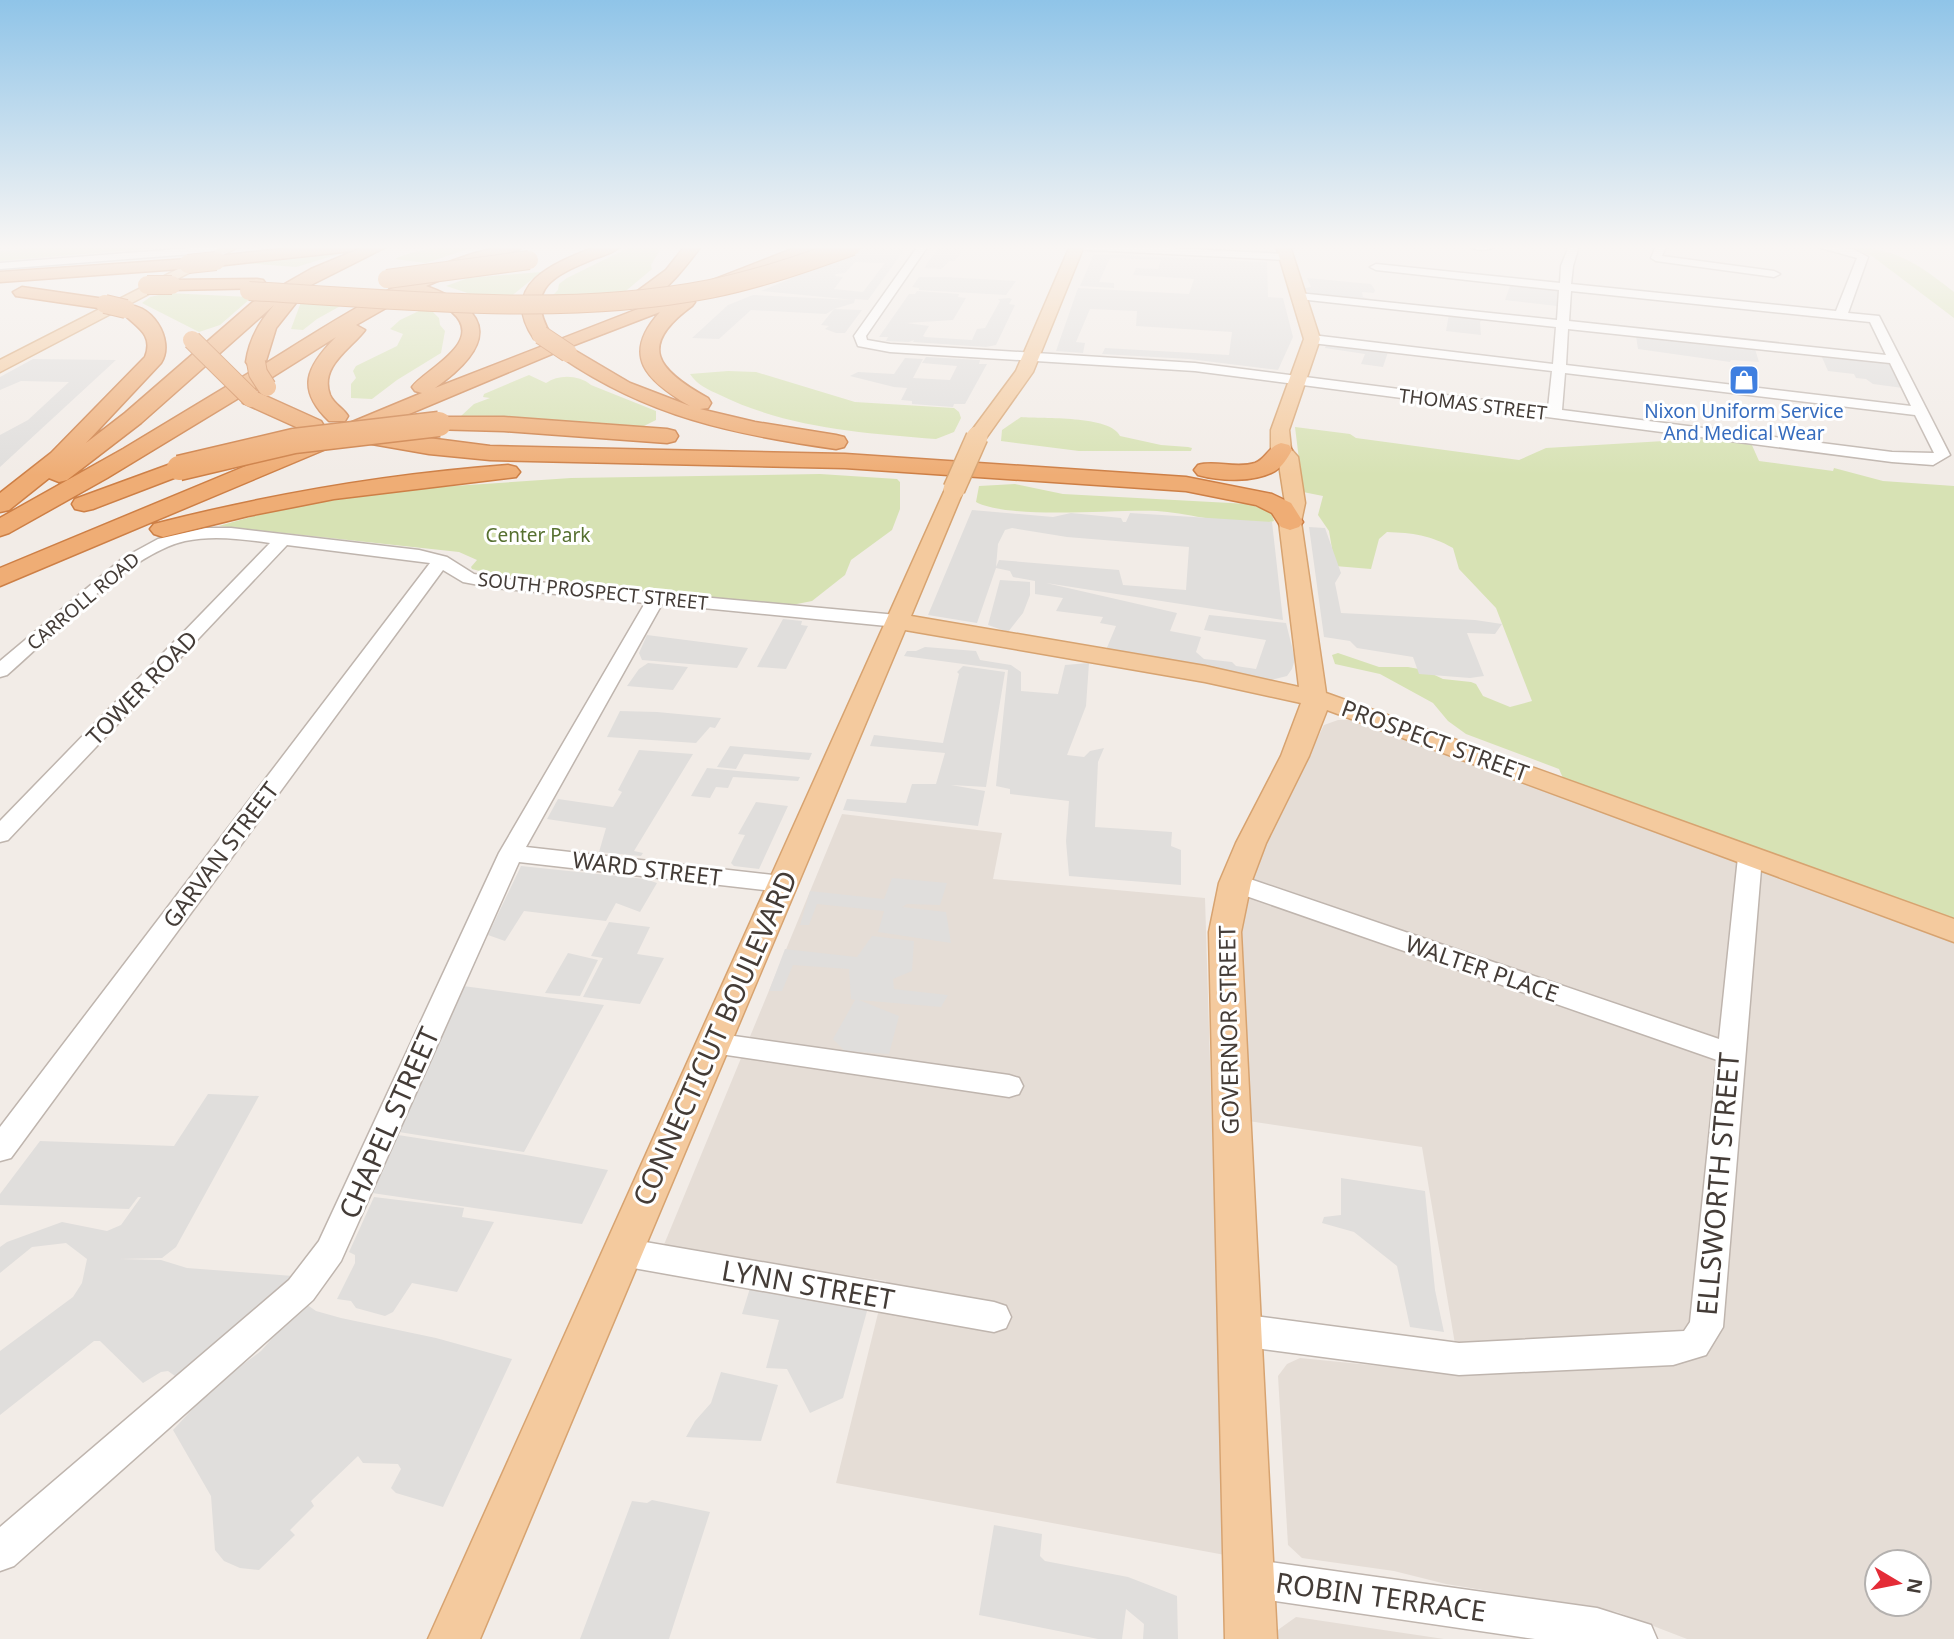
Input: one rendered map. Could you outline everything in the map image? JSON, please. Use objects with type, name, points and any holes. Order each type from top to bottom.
[{"type":"highway","points":[[0,505],[65,453],[155,357],[159,345],[156,334],[143,322]]},
{"type":"highway","points":[[157,322],[181,333],[259,392],[356,431],[462,451],[537,456],[784,459],[1186,484],[1259,497],[1292,511]]},
{"type":"highway","points":[[0,513],[109,437],[240,322]]},
{"type":"highway","points":[[259,392],[256,362],[258,346],[271,322]]},
{"type":"highway","points":[[0,528],[133,454],[347,322]]},
{"type":"highway","points":[[356,431],[325,405],[317,387],[320,369],[337,347],[364,322]]},
{"type":"highway","points":[[356,431],[442,374],[458,360],[467,347],[471,328],[468,322]]},
{"type":"highway","points":[[518,322],[625,389],[678,408],[765,430],[901,449],[1227,472],[1279,487],[1292,511]]},
{"type":"highway","points":[[532,322],[541,335]]},
{"type":"highway","points":[[531,355],[597,322]]},
{"type":"highway","points":[[0,580],[531,355],[615,322]]},
{"type":"highway","points":[[659,322],[647,343],[652,367],[687,396],[714,409],[767,425],[855,444]]},
{"type":"highway","points":[[0,544],[104,495],[179,468],[284,443],[439,424],[504,424],[863,450],[901,449]]},
{"type":"highway","points":[[1227,472],[1265,467],[1285,457]]},
{"type":"highway","points":[[1186,484],[1262,480],[1276,474],[1285,457]]},
{"type":"highway","points":[[0,580],[187,522],[263,504],[352,488],[525,471],[745,464],[784,459]]},
{"type":"main road","points":[[0,367],[87,322]]},
{"type":"main road","name":"CONNECTICUT BOULEVARD","points":[[976,437],[1014,388],[1045,322]]},
{"type":"main road","points":[[1307,322],[1312,339]]},
{"type":"main road","name":"GOVERNOR STREET","points":[[1251,1639],[1225,932],[1235,883],[1251,843],[1312,717],[1313,697],[1280,427],[1312,339]]},
{"type":"main road","name":"CONNECTICUT BOULEVARD","points":[[454,1639],[954,489],[976,437],[987,402],[1015,347]]},
{"type":"main road","name":"PROSPECT STREET","points":[[897,621],[1215,676],[1313,697],[1954,931]]},
{"type":"street","name":"THOMAS STREET","points":[[869,322],[860,336],[860,341],[874,347],[1015,347],[1031,356],[1177,365],[1933,460],[1942,455],[1920,411]]},
{"type":"street","points":[[1549,322],[1896,360]]},
{"type":"street","points":[[1877,322],[1920,411]]},
{"type":"street","points":[[1555,414],[1563,324]]},
{"type":"street","points":[[1312,339],[1920,411]]},
{"type":"street","name":"SOUTH PROSPECT STREET","points":[[171,540],[221,532],[404,553],[441,561],[459,573],[481,581],[897,621]]},
{"type":"street","name":"TOWER ROAD","points":[[0,835],[283,539]]},
{"type":"street","name":"CARROLL ROAD","points":[[0,671],[125,561],[171,540]]},
{"type":"street","name":"GARVAN STREET","points":[[0,1149],[441,561]]},
{"type":"street","name":"CHAPEL STREET","points":[[0,1552],[292,1297],[317,1271],[330,1251],[511,853],[656,598]]},
{"type":"street","name":"WARD STREET","points":[[511,853],[782,884]]},
{"type":"street","name":"ELLSWORTH STREET","points":[[1238,1329],[1459,1359],[1673,1349],[1694,1344],[1706,1326],[1750,856]]},
{"type":"street","name":"WALTER PLACE","points":[[1235,883],[1730,1054]]},
{"type":"street","points":[[713,1043],[1009,1086]]},
{"type":"street","name":"LYNN STREET","points":[[622,1252],[994,1317]]},
{"type":"street","name":"ROBIN TERRACE","points":[[1248,1578],[1597,1628],[1637,1639]]},
{"type":"shaded area","points":[[709,322],[737,322],[719,339],[692,338]]},
{"type":"shaded area","points":[[823,322],[853,322],[845,333],[825,329],[829,326],[821,325]]},
{"type":"shaded area","points":[[889,322],[915,322],[907,323],[929,326],[923,336],[925,337],[972,340],[977,329],[985,328],[988,322],[1007,322],[996,345],[986,347],[913,342],[914,340],[886,341],[888,337],[879,337]]},
{"type":"shaded area","points":[[1066,322],[1084,322],[1076,342],[1085,343],[1083,353],[1056,351]]},
{"type":"shaded area","points":[[1136,322],[1289,322],[1293,337],[1278,370],[1189,359],[1102,354],[1105,348],[1229,355],[1232,332],[1136,326]]},
{"type":"shaded area","points":[[1448,322],[1480,322],[1481,335],[1446,331]]},
{"type":"shaded area","points":[[1636,336],[1755,349],[1759,362],[1730,362],[1638,349]]},
{"type":"shaded area","points":[[1326,345],[1388,352],[1383,367],[1361,364],[1365,354],[1325,348]]},
{"type":"shaded area","points":[[1821,355],[1890,364],[1903,388],[1873,384],[1866,379],[1856,378],[1854,374],[1828,371]]},
{"type":"shaded area","points":[[926,357],[980,360],[979,364],[987,364],[965,404],[954,404],[953,407],[912,404],[912,401],[901,400],[907,388],[850,376],[858,372],[894,374],[905,358],[923,359],[913,378],[950,380],[957,366],[922,363]]},
{"type":"shaded area","points":[[33,359],[116,360],[0,467],[0,435],[28,420],[69,382],[21,381],[0,390],[0,377]]},
{"type":"shaded area","points":[[972,510],[1053,517],[1071,513],[1121,518],[1123,522],[1126,522],[1130,513],[1272,522],[1283,620],[1046,583],[1177,613],[1170,631],[1201,637],[1196,652],[1204,659],[1232,662],[1236,666],[1256,669],[1266,640],[1204,630],[1209,615],[1286,623],[1295,659],[1287,676],[1271,680],[1106,650],[1116,626],[1100,623],[1103,617],[1056,611],[1063,598],[1035,594],[1035,581],[1013,577],[1010,571],[996,568],[977,623],[928,615]],"holes":[[[1012,528],[1067,537],[1189,547],[1186,590],[1123,585],[1119,570],[999,560],[996,567],[998,544],[1005,530]]]},
{"type":"shaded area","points":[[1309,527],[1325,528],[1341,573],[1335,583],[1341,613],[1475,620],[1502,624],[1495,634],[1467,633],[1484,676],[1470,678],[1419,674],[1413,657],[1357,648],[1350,641],[1324,637]]},
{"type":"shaded area","points":[[1000,580],[1030,582],[1030,595],[1023,613],[1008,632],[988,625]]},
{"type":"shaded area","points":[[783,619],[802,621],[801,625],[808,626],[786,669],[757,667]]},
{"type":"shaded area","points":[[647,635],[748,648],[737,668],[642,660],[639,653]]},
{"type":"shaded area","points":[[925,647],[976,651],[980,660],[1011,665],[1021,672],[1021,691],[1058,694],[1065,665],[1089,663],[1086,706],[1067,755],[1084,757],[1090,751],[1104,748],[1098,762],[1095,827],[1172,832],[1171,846],[1181,850],[1181,885],[1069,876],[1066,841],[1069,801],[1010,794],[1010,789],[996,786],[1008,670],[904,656],[907,651]]},
{"type":"shaded area","points":[[648,663],[688,667],[673,690],[627,686],[639,669]]},
{"type":"shaded area","points":[[963,666],[1005,672],[986,787],[951,785],[985,791],[978,826],[843,810],[847,799],[906,803],[912,784],[936,784],[945,753],[870,746],[874,735],[943,743],[959,674],[957,672]]},
{"type":"shaded area","points":[[620,711],[721,718],[715,728],[710,727],[696,743],[607,737]]},
{"type":"shaded area","points":[[1338,720],[1358,720],[1954,938],[1954,1639],[1687,1639],[1617,1612],[1446,1584],[1394,1571],[1302,1558],[1288,1545],[1278,1376],[1287,1364],[1300,1358],[1460,1374],[1422,1147],[1241,1120],[1240,936],[1256,862],[1324,725]]},
{"type":"shaded area","points":[[730,746],[812,753],[809,760],[744,754],[736,769],[717,767]]},
{"type":"shaded area","points":[[639,750],[693,754],[634,851],[643,853],[641,856],[599,852],[606,828],[547,819],[558,799],[613,807],[622,792],[618,790]]},
{"type":"shaded area","points":[[707,768],[800,777],[798,781],[733,777],[728,788],[716,787],[710,798],[691,796]]},
{"type":"shaded area","points":[[756,802],[788,806],[759,869],[734,866],[731,863],[745,835],[738,834]]},
{"type":"shaded area","points":[[842,814],[1002,833],[993,879],[1205,898],[1225,1555],[836,1483],[886,1281],[663,1247]]},
{"type":"shaded area","points":[[521,866],[645,879],[657,883],[640,912],[616,903],[606,921],[524,911],[505,941],[488,935]]},
{"type":"shaded area","points":[[892,878],[947,883],[940,905],[907,904],[902,907],[946,912],[951,943],[878,932],[884,911],[817,904],[809,925],[800,925],[810,891],[884,899]]},
{"type":"shaded area","points":[[609,922],[650,927],[637,954],[664,958],[640,1004],[583,997],[603,958],[591,956]]},
{"type":"shaded area","points":[[872,936],[914,941],[912,971],[893,979],[894,989],[948,995],[941,1007],[859,1000],[899,1016],[889,1054],[845,1051],[833,1039],[855,1000],[851,999],[849,969],[793,965],[782,991],[769,991],[785,949],[857,957]]},
{"type":"shaded area","points":[[568,953],[598,960],[580,996],[545,993]]},
{"type":"shaded area","points":[[463,986],[604,1005],[524,1152],[399,1132]]},
{"type":"shaded area","points":[[208,1094],[259,1096],[176,1247],[162,1258],[120,1259],[161,1260],[187,1268],[293,1276],[175,1376],[168,1371],[161,1372],[143,1383],[100,1341],[94,1341],[0,1415],[0,1351],[73,1297],[82,1283],[87,1259],[66,1243],[32,1247],[0,1273],[0,1247],[62,1222],[107,1231],[121,1225],[141,1197],[138,1197],[129,1209],[0,1205],[0,1194],[40,1141],[174,1146]]},
{"type":"shaded area","points":[[398,1135],[608,1170],[582,1224],[372,1193]]},
{"type":"shaded area","points":[[1341,1178],[1425,1191],[1435,1290],[1444,1332],[1410,1327],[1397,1266],[1354,1232],[1322,1223],[1324,1217],[1341,1215]]},
{"type":"shaded area","points":[[374,1197],[464,1208],[462,1217],[494,1222],[457,1292],[412,1283],[393,1312],[385,1316],[356,1308],[351,1301],[337,1299],[355,1263],[355,1255],[349,1252]]},
{"type":"shaded area","points":[[751,1285],[869,1304],[843,1398],[810,1413],[787,1369],[766,1368],[779,1320],[742,1314]]},
{"type":"shaded area","points":[[306,1304],[316,1311],[341,1318],[436,1338],[512,1359],[443,1507],[396,1493],[391,1488],[401,1469],[398,1464],[363,1463],[358,1456],[311,1501],[314,1506],[290,1530],[295,1535],[259,1570],[240,1568],[224,1561],[215,1550],[211,1496],[173,1430],[215,1385],[261,1351],[276,1334],[274,1332]]},
{"type":"shaded area","points":[[721,1372],[778,1385],[761,1441],[686,1437],[695,1421],[711,1403]]},
{"type":"shaded area","points":[[652,1500],[710,1512],[669,1639],[580,1639],[632,1501],[647,1503]]},
{"type":"shaded area","points":[[994,1525],[1042,1534],[1040,1556],[1045,1561],[1128,1577],[1177,1596],[1178,1639],[1143,1639],[1144,1624],[1126,1609],[1122,1639],[1098,1639],[979,1615]]},
{"type":"shaded area","points":[[1296,1617],[1444,1639],[1275,1639],[1275,1632]]},
{"type":"green space","points":[[180,322],[223,322],[220,325],[199,332]]},
{"type":"green space","points":[[293,322],[313,322],[303,330],[291,329]]},
{"type":"green space","points":[[397,322],[440,322],[445,331],[441,353],[372,399],[351,398],[351,384],[356,378],[353,371],[356,366],[397,346],[403,334],[390,329]]},
{"type":"green space","points":[[756,372],[855,402],[954,408],[961,418],[954,432],[936,439],[825,427],[745,406],[704,387],[690,374]]},
{"type":"green space","points":[[529,375],[546,383],[563,377],[581,379],[656,411],[656,420],[644,426],[622,426],[461,416],[474,404],[490,398],[483,397],[484,394]]},
{"type":"green space","points":[[1021,417],[1090,421],[1114,429],[1120,436],[1161,445],[1192,448],[1191,451],[1079,451],[1001,441],[1002,430]]},
{"type":"green space","points":[[1295,427],[1519,460],[1546,448],[1681,440],[1681,434],[1751,443],[1759,461],[1833,471],[1834,468],[1883,481],[1954,486],[1954,919],[1563,778],[1559,769],[1466,734],[1448,721],[1433,703],[1380,674],[1335,664],[1332,655],[1338,653],[1379,667],[1408,667],[1424,670],[1443,679],[1471,682],[1476,684],[1483,696],[1510,707],[1532,701],[1496,608],[1459,569],[1453,548],[1421,536],[1387,532],[1379,539],[1371,569],[1335,566],[1329,531],[1318,515],[1323,496],[1303,492]]},
{"type":"green space","name":"Center Park","points":[[820,474],[897,479],[900,482],[900,509],[892,530],[851,560],[845,575],[812,601],[792,605],[678,596],[608,585],[491,574],[472,569],[477,560],[459,552],[219,526],[290,506],[424,488],[571,478]]},
{"type":"green space","points":[[1015,484],[1063,494],[1249,504],[1271,512],[1274,521],[1232,522],[1157,511],[1013,511],[976,502],[979,486]]},
{"type":"place","name":"Nixon Uniform Service And Medical Wear","points":[[1744,380]]}]
